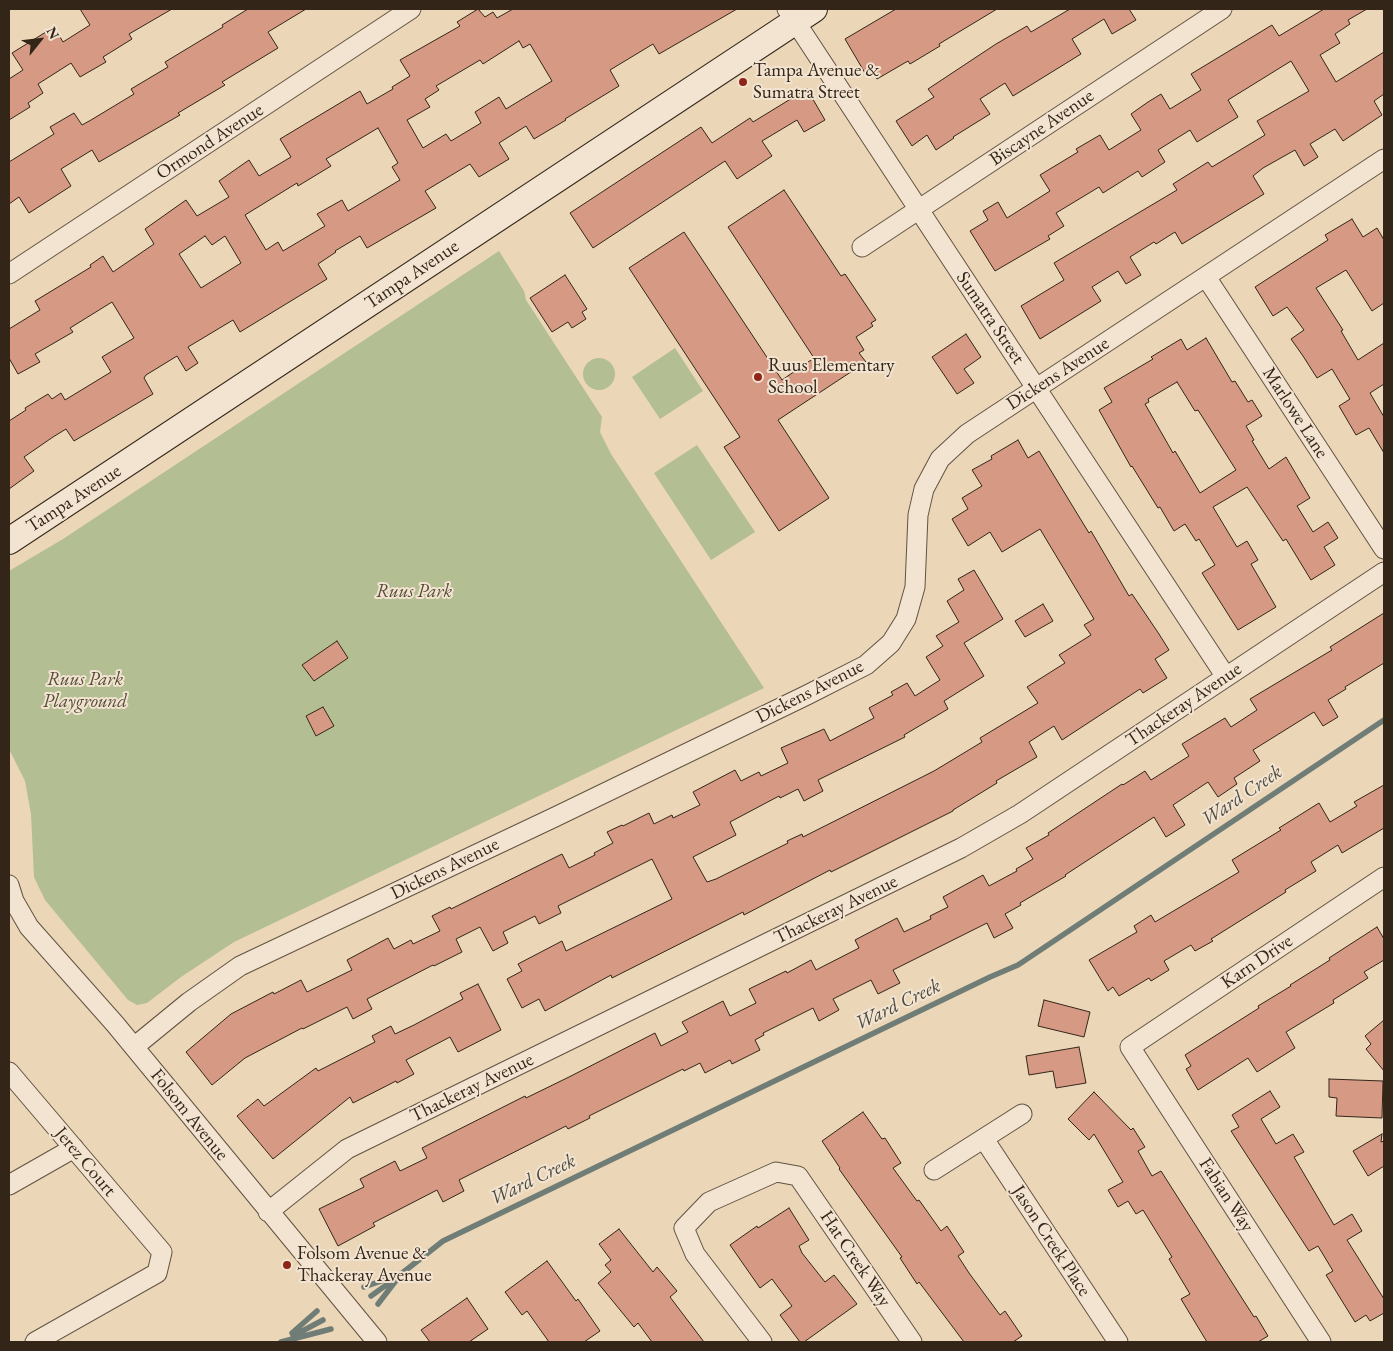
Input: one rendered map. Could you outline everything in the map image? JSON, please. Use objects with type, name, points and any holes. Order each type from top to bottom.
[{"type":"street","name":"Ormond Avenue","points":[[9,274],[411,9]]},
{"type":"street","name":"Biscayne Avenue","points":[[862,247],[1222,9]]},
{"type":"street","name":"Sumatra Street","points":[[799,13],[918,210],[1226,677]]},
{"type":"street","name":"Tampa Avenue","points":[[9,541],[799,13]]},
{"type":"street","name":"Dickens Avenue","points":[[134,1047],[189,1002],[240,966],[807,696],[866,665],[891,643],[906,619],[915,587],[918,515],[924,489],[940,459],[967,434],[1206,277],[1382,167]]},
{"type":"street","name":"Marlowe Lane","points":[[1206,277],[1384,549]]},
{"type":"street","name":"Thackeray Avenue","points":[[268,1212],[347,1149],[962,848],[1020,814],[1384,572]]},
{"type":"street","name":"Karn Drive","points":[[1130,1048],[1384,877]]},
{"type":"street","name":"Folsom Avenue","points":[[9,885],[14,901],[28,927],[134,1047],[377,1342]]},
{"type":"street","name":"Fabian Way","points":[[1130,1048],[1321,1342]]},
{"type":"street","name":"Jerez Court","points":[[9,1072],[162,1252],[157,1273],[36,1342]]},
{"type":"street","points":[[934,1170],[1022,1114]]},
{"type":"street","name":"Jason Creek Place","points":[[984,1139],[1118,1342]]},
{"type":"street","points":[[9,1185],[74,1148]]},
{"type":"street","name":"Hat Creek Way","points":[[762,1342],[695,1254],[684,1228],[709,1202],[776,1172],[798,1176],[912,1342]]},
{"type":"green space","name":"Ruus Park","points":[[499,251],[524,291],[526,300],[602,417],[600,432],[611,454],[764,688],[234,942],[181,977],[147,1003],[137,1005],[128,1000],[45,900],[34,877],[31,814],[25,781],[9,749],[9,571],[63,539]]},
{"type":"green space","points":[[675,348],[703,391],[660,419],[632,377]]},
{"type":"green space","points":[[599,358],[605,359],[610,363],[614,368],[614,380],[610,385],[605,389],[599,390],[593,389],[588,385],[584,380],[583,374],[584,368],[588,363],[593,359]]},
{"type":"green space","points":[[697,445],[755,532],[711,560],[654,473]]},
{"type":"building","points":[[80,9],[172,9],[129,34],[132,39],[103,57],[106,62],[80,77],[71,63],[38,84],[43,93],[28,103],[30,107],[9,120],[9,79],[23,70],[12,53],[54,27],[63,42],[90,25]]},
{"type":"building","points":[[248,9],[306,9],[268,32],[278,48],[222,82],[225,85],[178,113],[180,115],[99,162],[92,150],[61,169],[71,186],[29,213],[19,197],[9,204],[9,162],[54,134],[50,127],[74,113],[82,125],[91,120],[134,94],[131,89],[168,67],[165,62],[223,27],[222,25]]},
{"type":"building","points":[[478,9],[485,17],[493,12],[497,18],[513,9],[737,9],[659,54],[653,44],[610,70],[619,86],[534,139],[526,126],[499,143],[509,159],[479,177],[470,164],[425,191],[436,208],[367,248],[360,236],[335,251],[318,264],[327,279],[240,332],[233,320],[188,347],[198,363],[186,371],[177,356],[144,378],[153,394],[74,441],[66,429],[53,437],[24,457],[34,471],[9,489],[9,421],[26,410],[25,408],[48,394],[52,399],[61,393],[65,400],[111,372],[102,357],[134,338],[112,302],[70,328],[73,332],[35,354],[40,362],[18,374],[9,358],[9,329],[40,310],[35,301],[91,267],[90,265],[103,256],[113,272],[154,244],[145,229],[186,200],[197,216],[229,197],[219,181],[249,160],[259,176],[291,157],[280,139],[360,91],[367,104],[393,89],[392,87],[410,76],[400,60],[460,26],[457,22]],"holes":[[[519,41],[523,48],[530,44],[552,81],[506,109],[499,97],[475,112],[481,123],[451,141],[446,134],[423,148],[407,120],[430,107],[425,99],[439,90],[436,86],[480,60],[483,64]],[[378,128],[398,163],[392,167],[400,180],[348,211],[342,200],[317,214],[325,226],[283,251],[278,242],[266,250],[245,215],[297,183],[298,186],[331,166],[326,159]],[[205,236],[212,245],[225,236],[241,263],[201,288],[179,254]]]},
{"type":"building","points":[[896,9],[997,9],[910,64],[908,61],[877,79],[871,69],[865,73],[845,39]]},
{"type":"building","points":[[1070,9],[1129,9],[1136,20],[1112,34],[1104,19],[1072,39],[1081,54],[1013,96],[1005,83],[980,99],[990,114],[936,150],[927,135],[912,146],[896,121],[934,97],[928,89],[1027,26],[1031,32]]},
{"type":"building","points":[[1324,9],[1367,9],[1348,20],[1350,24],[1335,34],[1340,43],[1320,55],[1336,82],[1384,52],[1384,94],[1374,101],[1382,115],[1343,141],[1335,129],[1310,144],[1318,157],[1304,166],[1295,150],[1263,168],[1253,176],[1264,194],[1182,244],[1175,232],[1130,257],[1141,275],[1126,284],[1118,271],[1092,287],[1101,301],[1040,339],[1021,306],[1064,280],[1054,263],[1177,190],[1173,184],[1208,162],[1212,167],[1265,135],[1257,121],[1309,91],[1291,61],[1228,100],[1238,117],[1197,142],[1190,130],[1158,150],[1165,162],[1142,177],[1138,171],[1103,193],[1099,187],[1056,213],[1064,226],[1048,236],[1050,239],[995,271],[970,231],[988,220],[983,211],[998,202],[1007,218],[1050,191],[1040,175],[1078,152],[1076,149],[1100,135],[1109,150],[1141,130],[1131,114],[1148,102],[1161,94],[1170,109],[1201,90],[1191,74],[1272,25],[1279,36]]},
{"type":"building","points":[[807,89],[825,120],[804,132],[797,120],[762,141],[772,156],[737,179],[725,161],[593,248],[570,213],[701,127],[712,143],[750,118],[753,122]]},
{"type":"building","points":[[784,190],[841,276],[845,274],[876,320],[871,323],[873,326],[856,337],[864,350],[859,353],[866,362],[778,420],[829,498],[779,531],[724,447],[740,437],[629,268],[684,232],[782,380],[814,358],[728,227]]},
{"type":"building","points":[[1352,219],[1363,237],[1377,228],[1384,240],[1384,303],[1372,311],[1346,270],[1316,288],[1343,330],[1341,331],[1358,360],[1384,343],[1384,384],[1370,393],[1384,417],[1384,453],[1369,428],[1356,435],[1339,406],[1350,399],[1332,369],[1317,378],[1291,339],[1304,330],[1287,307],[1273,316],[1255,287],[1328,240],[1325,235]]},
{"type":"building","points":[[565,275],[587,309],[582,312],[586,319],[572,328],[568,322],[552,332],[530,298]]},
{"type":"building","points":[[966,334],[981,357],[964,369],[974,383],[957,394],[932,357]]},
{"type":"building","points":[[1206,338],[1232,382],[1235,381],[1248,402],[1252,400],[1262,416],[1246,426],[1254,440],[1252,441],[1269,469],[1286,457],[1310,498],[1297,506],[1313,532],[1328,522],[1338,538],[1324,547],[1335,565],[1311,580],[1286,539],[1283,541],[1247,487],[1213,507],[1237,547],[1247,541],[1258,560],[1251,564],[1276,607],[1238,630],[1202,573],[1215,565],[1199,539],[1196,541],[1185,524],[1174,531],[1160,507],[1158,508],[1131,467],[1099,410],[1112,402],[1104,388],[1153,359],[1151,357],[1181,339],[1187,350]],"holes":[[[1177,382],[1195,411],[1198,410],[1236,470],[1200,493],[1175,451],[1173,453],[1145,404],[1149,402],[1148,399]]]},
{"type":"building","points":[[1018,440],[1028,458],[1039,451],[1089,533],[1091,531],[1129,596],[1132,594],[1159,634],[1169,650],[1155,659],[1167,678],[1143,693],[1140,689],[1062,740],[1054,726],[1029,742],[1037,757],[996,781],[997,783],[953,811],[831,872],[830,870],[744,915],[743,912],[612,978],[611,975],[545,1011],[539,999],[522,1008],[507,979],[522,971],[518,964],[562,941],[566,951],[672,899],[652,859],[558,906],[561,913],[539,924],[535,916],[503,932],[508,943],[493,951],[480,927],[456,939],[462,952],[367,999],[372,1009],[353,1019],[347,1007],[302,1028],[245,1058],[212,1085],[186,1052],[231,1014],[273,992],[274,994],[301,980],[307,992],[352,970],[347,960],[388,938],[394,949],[411,940],[413,944],[440,931],[432,916],[450,907],[451,909],[562,854],[569,868],[595,855],[594,853],[613,843],[607,832],[649,813],[654,824],[672,815],[673,818],[700,805],[693,792],[735,770],[741,781],[759,772],[761,776],[788,763],[781,748],[824,729],[830,741],[874,718],[869,708],[893,695],[891,692],[907,683],[915,696],[940,680],[926,657],[943,646],[936,636],[959,622],[947,601],[964,590],[958,579],[974,570],[1003,619],[964,643],[984,676],[944,701],[948,709],[904,735],[905,737],[818,780],[823,791],[804,801],[798,789],[780,798],[779,796],[730,822],[736,835],[693,857],[707,882],[716,879],[788,843],[787,841],[802,834],[803,837],[934,771],[982,742],[980,738],[1038,703],[1027,687],[1065,663],[1059,655],[1091,635],[1084,625],[1094,619],[1040,529],[1002,552],[990,532],[968,546],[952,519],[968,509],[962,498],[982,486],[972,470],[992,459],[991,456]]},
{"type":"building","points":[[1043,604],[1053,621],[1025,637],[1015,621]]},
{"type":"building","points":[[1384,613],[1384,663],[1328,700],[1338,717],[1323,726],[1314,712],[1253,750],[1260,761],[1234,778],[1237,784],[1218,797],[1208,782],[1173,805],[1185,825],[1166,837],[1154,817],[1005,914],[1013,928],[994,938],[987,923],[893,970],[900,983],[878,994],[871,980],[833,999],[839,1010],[819,1021],[813,1008],[763,1033],[764,1035],[755,1040],[760,1050],[732,1064],[730,1060],[705,1073],[700,1063],[684,1071],[683,1069],[589,1116],[590,1118],[568,1129],[566,1126],[459,1180],[464,1191],[443,1202],[437,1190],[373,1223],[375,1226],[338,1246],[319,1209],[364,1187],[360,1179],[395,1161],[400,1171],[427,1158],[422,1148],[655,1033],[661,1046],[688,1032],[682,1022],[723,1001],[730,1016],[756,1003],[749,989],[786,971],[787,973],[811,960],[816,970],[859,948],[855,940],[897,918],[904,932],[931,919],[930,916],[948,907],[943,897],[983,875],[989,886],[1017,871],[1016,869],[1033,859],[1026,848],[1049,835],[1048,833],[1122,784],[1145,771],[1151,780],[1189,756],[1182,744],[1225,718],[1231,727],[1257,710],[1250,699],[1332,650],[1330,647]]},
{"type":"building","points":[[337,641],[348,658],[314,681],[302,665]]},
{"type":"building","points":[[323,707],[334,726],[316,736],[306,716]]},
{"type":"building","points":[[1384,785],[1384,828],[1342,853],[1338,845],[1311,862],[1316,871],[1211,939],[1213,941],[1195,951],[1191,945],[1164,961],[1169,970],[1151,981],[1149,978],[1119,996],[1113,987],[1108,991],[1089,960],[1137,932],[1134,926],[1151,915],[1155,922],[1239,872],[1232,860],[1281,830],[1279,828],[1319,803],[1330,822],[1357,806],[1354,802]]},
{"type":"building","points":[[1377,927],[1384,939],[1384,960],[1364,972],[1368,978],[1333,1000],[1334,1003],[1286,1032],[1295,1048],[1257,1072],[1248,1058],[1198,1090],[1186,1069],[1191,1066],[1185,1055],[1259,1008],[1258,1006],[1291,986],[1330,960],[1329,958]]},
{"type":"building","points":[[478,984],[501,1030],[458,1052],[450,1037],[406,1060],[414,1074],[353,1103],[350,1097],[273,1159],[237,1116],[258,1099],[264,1106],[316,1068],[318,1071],[375,1042],[372,1036],[391,1026],[395,1034],[463,999],[460,993]]},
{"type":"building","points":[[1044,1000],[1090,1012],[1084,1037],[1038,1026]]},
{"type":"building","points":[[1384,1020],[1384,1071],[1366,1049],[1371,1044],[1365,1036]]},
{"type":"building","points":[[1079,1047],[1086,1083],[1056,1088],[1053,1071],[1029,1075],[1026,1056]]},
{"type":"building","points":[[1329,1079],[1383,1081],[1382,1118],[1336,1116],[1337,1098],[1329,1097]]},
{"type":"building","points":[[1270,1091],[1280,1107],[1261,1119],[1276,1144],[1293,1134],[1304,1152],[1294,1157],[1334,1225],[1352,1214],[1362,1231],[1347,1240],[1384,1299],[1384,1313],[1370,1321],[1366,1315],[1355,1322],[1326,1275],[1333,1271],[1318,1246],[1309,1251],[1231,1131],[1239,1127],[1232,1115]]},
{"type":"building","points":[[1094,1092],[1131,1130],[1133,1128],[1145,1147],[1138,1151],[1152,1176],[1161,1171],[1268,1336],[1258,1342],[1207,1342],[1181,1299],[1190,1294],[1169,1259],[1172,1257],[1143,1210],[1136,1214],[1128,1201],[1118,1207],[1108,1190],[1123,1182],[1094,1134],[1089,1140],[1068,1119]]},
{"type":"building","points":[[863,1112],[882,1139],[885,1138],[901,1163],[893,1168],[941,1231],[947,1226],[964,1252],[958,1256],[969,1273],[1000,1315],[1005,1311],[1022,1336],[1013,1342],[964,1342],[919,1282],[917,1284],[900,1258],[902,1257],[839,1169],[822,1141]]},
{"type":"building","points":[[1382,1134],[1381,1142],[1384,1141],[1384,1166],[1368,1176],[1353,1151]]},
{"type":"building","points":[[789,1208],[809,1240],[799,1246],[802,1253],[825,1282],[834,1275],[857,1304],[804,1342],[800,1342],[780,1315],[792,1306],[772,1279],[760,1288],[730,1245],[757,1226],[758,1228]]},
{"type":"building","points":[[619,1229],[653,1272],[657,1267],[677,1291],[670,1297],[704,1342],[652,1342],[638,1323],[634,1327],[598,1283],[611,1272],[605,1265],[611,1260],[599,1244]]},
{"type":"building","points":[[547,1261],[576,1301],[578,1299],[600,1331],[584,1342],[549,1342],[527,1311],[522,1315],[505,1292]]},
{"type":"building","points":[[467,1298],[488,1329],[469,1342],[430,1342],[421,1330]]},
{"type":"waterway","name":"Ward Creek","points":[[378,1304],[401,1274],[443,1241],[1018,965],[1384,720]]},
{"type":"waterway","name":"Ward Creek","points":[[364,1287],[401,1274]]},
{"type":"waterway","name":"Ward Creek","points":[[371,1296],[396,1278]]},
{"type":"waterway","name":"Ward Creek","points":[[292,1333],[317,1311]]},
{"type":"waterway","name":"Ward Creek","points":[[293,1336],[323,1320]]},
{"type":"waterway","name":"Ward Creek","points":[[281,1342],[331,1329]]},
{"type":"place","name":"Tampa Avenue & Sumatra Street","points":[[743,82]]},
{"type":"place","name":"Ruus Elementary School","points":[[758,377]]},
{"type":"place","name":"Folsom Avenue & Thackeray Avenue","points":[[287,1265]]},
{"type":"park label","name":"Ruus Park Playground","points":[[85,691]]}]
